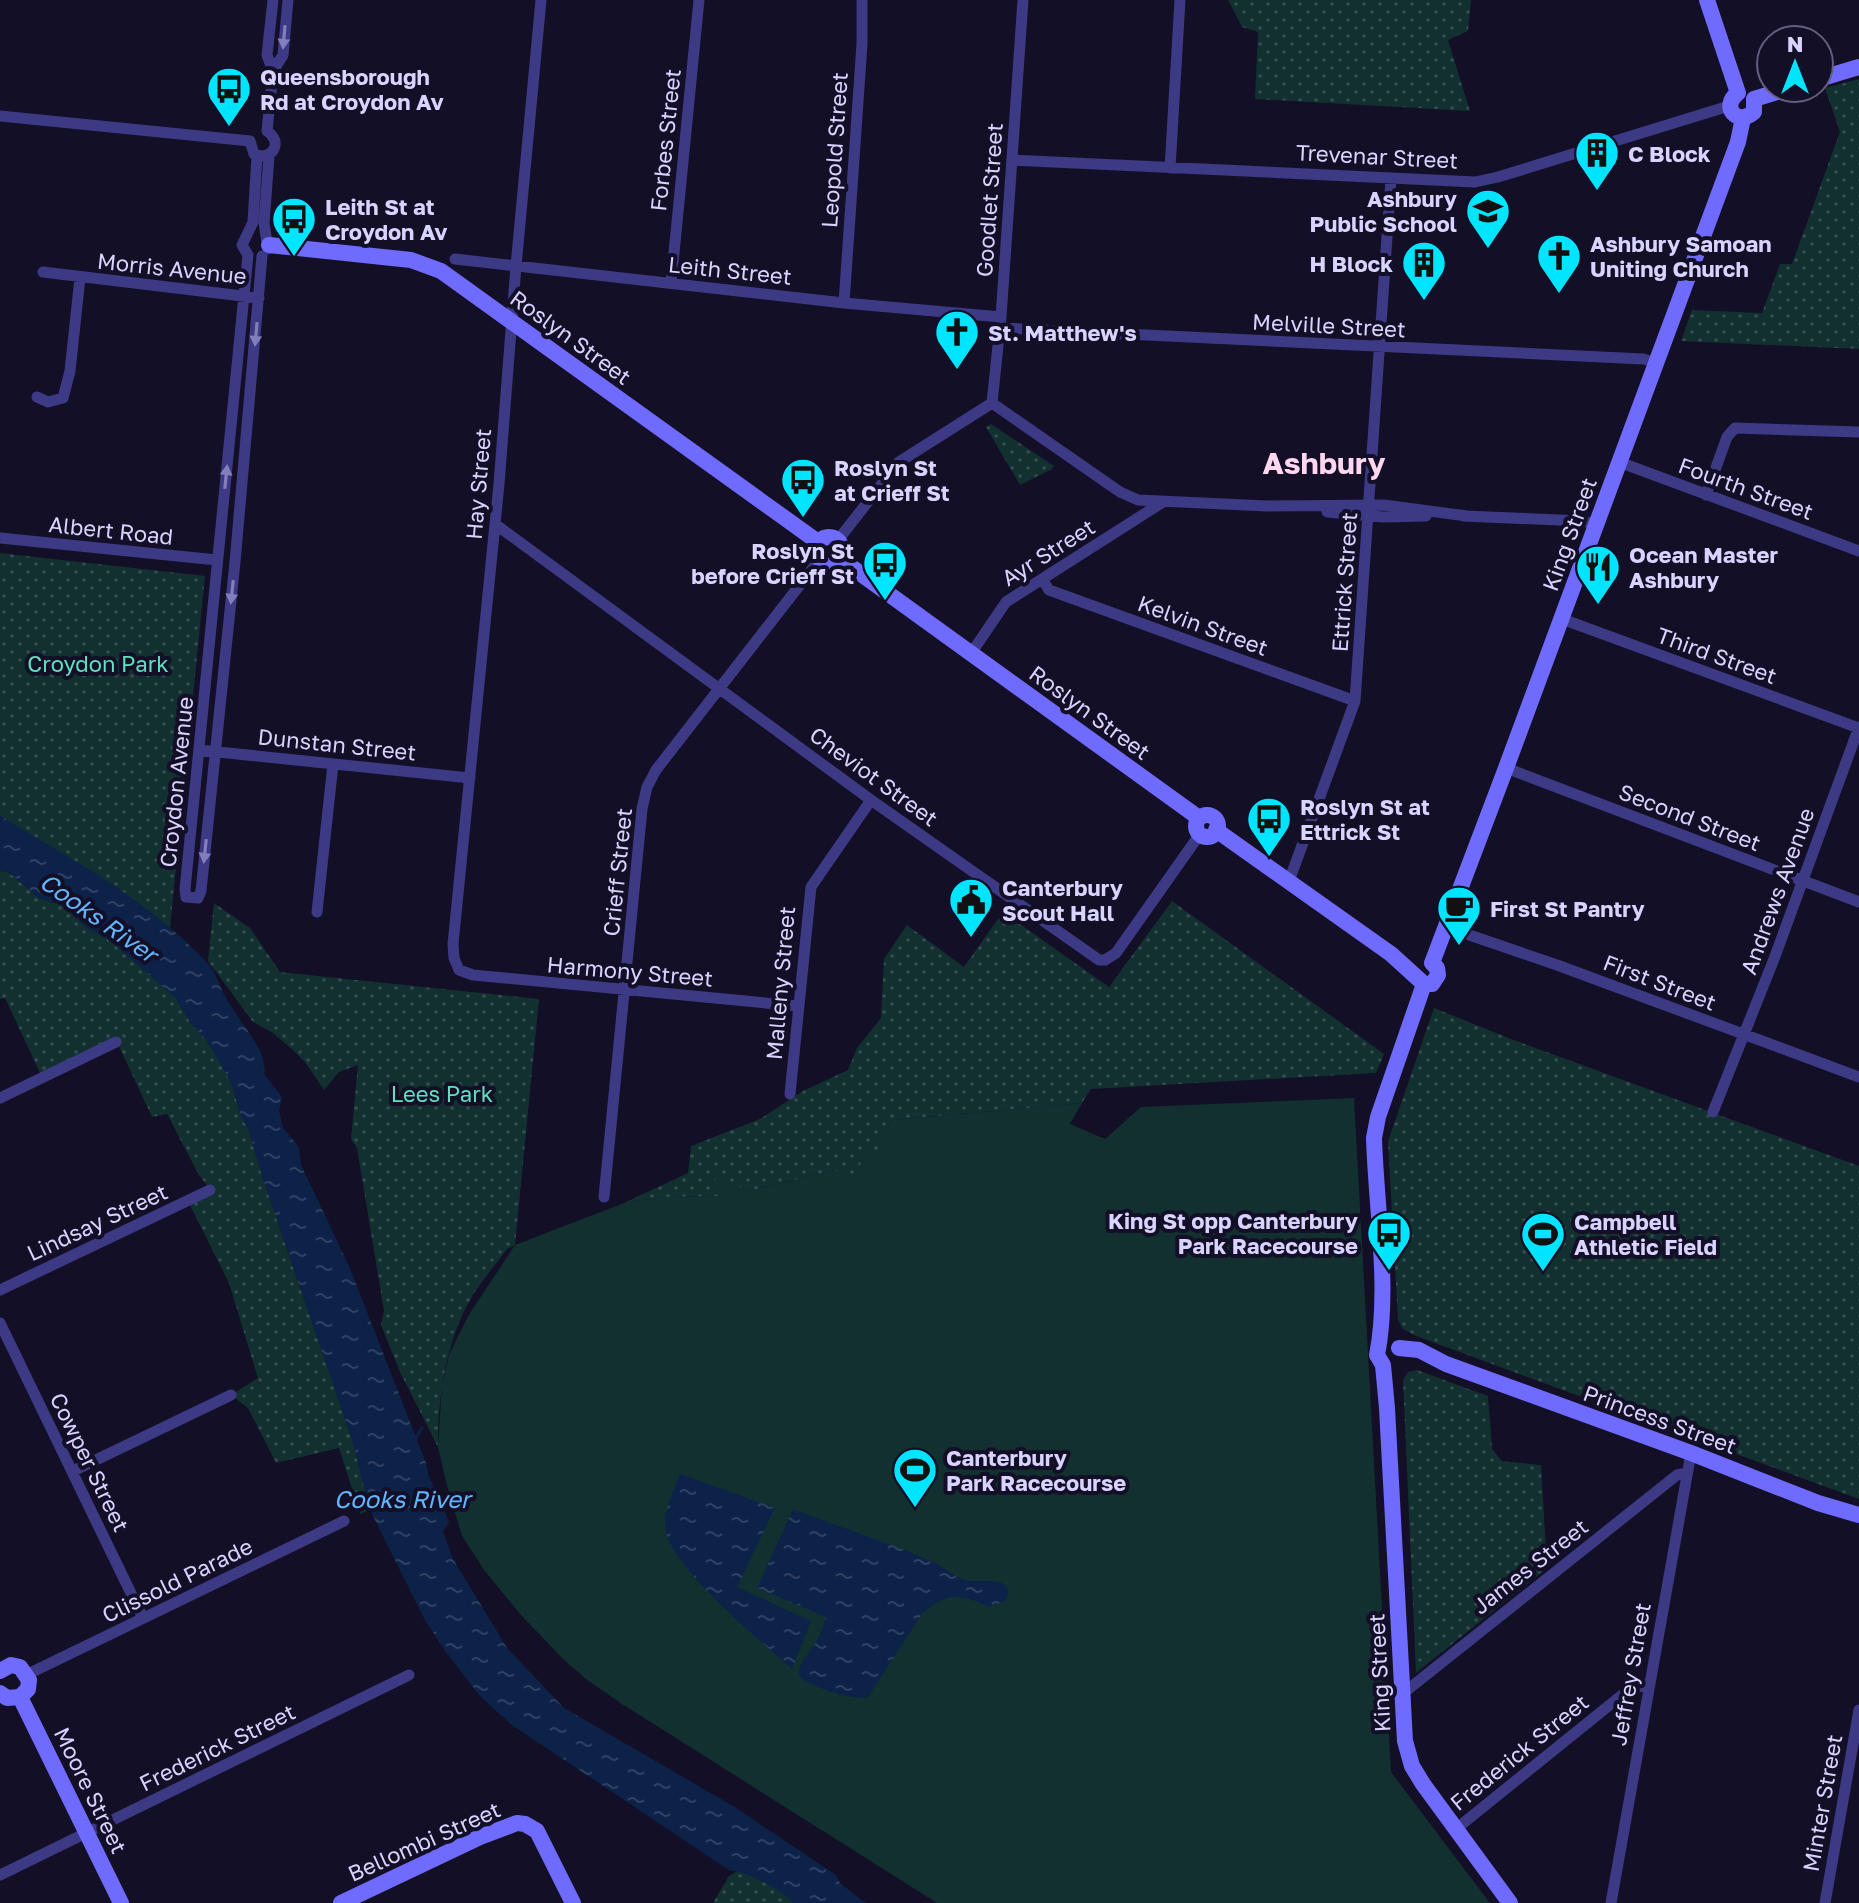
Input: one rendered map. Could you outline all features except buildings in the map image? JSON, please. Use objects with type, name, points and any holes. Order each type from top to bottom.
[{"type":"street","points":[[267,131],[273,71],[267,55],[273,0]]},
{"type":"street","points":[[273,71],[283,55],[288,0]]},
{"type":"street","name":"Hay Street","points":[[459,970],[453,944],[495,524],[541,0]]},
{"type":"street","name":"Forbes Street","points":[[671,283],[699,0]]},
{"type":"street","name":"Leopold Street","points":[[844,303],[862,44],[862,0]]},
{"type":"street","name":"Goodlet Street","points":[[992,403],[1001,322],[1023,0]]},
{"type":"street","points":[[1170,168],[1180,0]]},
{"type":"street","points":[[1707,0],[1740,100]]},
{"type":"street","points":[[1835,74],[1859,67]]},
{"type":"street","name":"Trevenar Street","points":[[1012,160],[1462,182],[1487,180],[1755,96]]},
{"type":"street","name":"King Street","points":[[1510,1903],[1412,1766],[1405,1741],[1387,1408],[1391,1354],[1382,1297],[1375,1127],[1423,972],[1446,927],[1562,619],[1738,142],[1743,118],[1754,112],[1740,100]]},
{"type":"street","points":[[0,116],[250,141]]},
{"type":"street","points":[[267,131],[274,136],[276,143],[274,150],[263,156],[250,148],[250,141],[256,132],[267,131]]},
{"type":"street","points":[[248,255],[265,245],[258,231],[250,232],[263,156]]},
{"type":"street","name":"Croydon Avenue","points":[[250,232],[244,237],[242,245],[248,255],[185,893],[192,900],[198,898],[201,891],[265,245],[263,156]]},
{"type":"street","name":"Ettrick Street","points":[[1289,881],[1355,701],[1391,179]]},
{"type":"street","name":"Roslyn Street","points":[[265,245],[423,263],[441,271],[819,551]]},
{"type":"street","name":"Leith Street","points":[[455,259],[1001,322]]},
{"type":"street","name":"Morris Avenue","points":[[43,272],[259,298]]},
{"type":"street","name":"Morris Avenue","points":[[37,397],[48,402],[63,398],[70,371],[80,278]]},
{"type":"street","name":"Melville Street","points":[[1001,322],[1380,348],[1656,362]]},
{"type":"street","points":[[838,540],[899,462],[992,403],[1120,492],[1138,500],[1583,521],[1597,525]]},
{"type":"street","points":[[231,426],[247,427]]},
{"type":"street","points":[[1706,495],[1727,437],[1735,428],[1859,432]]},
{"type":"street","name":"Fourth Street","points":[[1619,462],[1859,551]]},
{"type":"street","name":"Ayr Street","points":[[972,652],[1006,602],[1163,502]]},
{"type":"street","name":"Cheviot Street","points":[[495,524],[871,800],[1099,960],[1116,953],[1205,827]]},
{"type":"street","points":[[827,537],[838,540],[842,551],[839,558],[827,563],[819,551],[827,537]]},
{"type":"street","name":"Albert Road","points":[[0,538],[217,560]]},
{"type":"street","name":"Crieff Street","points":[[604,1197],[642,809],[647,787],[656,770],[721,689],[819,551]]},
{"type":"street","name":"Roslyn Street","points":[[839,558],[972,652],[1205,827],[1289,881],[1391,954],[1423,972]]},
{"type":"street","name":"Kelvin Street","points":[[1042,579],[1049,590],[1355,701]]},
{"type":"street","name":"Third Street","points":[[1562,619],[1859,728]]},
{"type":"street","name":"Andrews Avenue","points":[[1713,1112],[1745,1036],[1859,728]]},
{"type":"street","name":"Dunstan Street","points":[[199,750],[470,778]]},
{"type":"street","points":[[317,912],[333,764]]},
{"type":"street","name":"Second Street","points":[[1506,768],[1859,902]]},
{"type":"street","name":"Malleny Street","points":[[790,1094],[811,887],[871,800]]},
{"type":"street","name":"First Street","points":[[1446,927],[1859,1077]]},
{"type":"street","name":"Harmony Street","points":[[459,970],[473,975],[797,1006]]},
{"type":"street","points":[[0,1098],[116,1042]]},
{"type":"street","name":"Lindsay Street","points":[[0,1290],[210,1190]]},
{"type":"street","name":"Cowper Street","points":[[0,1323],[143,1618]]},
{"type":"street","name":"Princess Street","points":[[1391,1354],[1446,1364],[1818,1503],[1859,1515]]},
{"type":"street","points":[[73,1471],[231,1395]]},
{"type":"street","name":"Jeffrey Street","points":[[1611,1903],[1691,1453]]},
{"type":"street","name":"James Street","points":[[1401,1695],[1677,1475],[1687,1473]]},
{"type":"street","name":"Clissold Parade","points":[[28,1674],[344,1521]]},
{"type":"street","points":[[0,1693],[7,1698],[20,1697],[29,1686],[28,1674],[20,1667],[2,1664]]},
{"type":"street","name":"Frederick Street","points":[[0,1875],[409,1675]]},
{"type":"street","name":"Frederick Street","points":[[1456,1829],[1627,1691],[1649,1683]]},
{"type":"street","name":"Moore Street","points":[[20,1697],[121,1903]]},
{"type":"street","name":"Minter Street","points":[[1825,1903],[1859,1710]]},
{"type":"street","name":"Bellombi Street","points":[[341,1903],[508,1824],[525,1824],[537,1831],[573,1903]]},
{"type":"green space","points":[[1228,0],[1471,0],[1468,31],[1448,40],[1470,111],[1255,99],[1258,32],[1242,27]]},
{"type":"green space","points":[[1859,79],[1859,349],[1681,341],[1692,310],[1762,313],[1780,264],[1792,264],[1840,132],[1830,104],[1835,104],[1835,85]]},
{"type":"green space","points":[[991,424],[1054,466],[1052,469],[1020,485],[986,427]]},
{"type":"green space","name":"Croydon Park","points":[[0,553],[205,576],[170,928],[116,887],[0,816]]},
{"type":"green space","points":[[0,871],[8,872],[39,898],[63,906],[159,982],[176,998],[222,1066],[248,1128],[352,1439],[370,1510],[360,1514],[339,1448],[276,1463],[248,1408],[231,1395],[258,1378],[229,1283],[188,1201],[210,1189],[199,1175],[167,1114],[152,1117],[117,1042],[42,1077],[5,998],[0,999]]},
{"type":"green space","points":[[1172,901],[1384,1054],[1376,1073],[1091,1089],[1082,1103],[892,1120],[875,1154],[867,1150],[853,1180],[835,1170],[749,1191],[717,1176],[713,1183],[721,1187],[718,1196],[661,1197],[624,1203],[688,1173],[691,1146],[760,1119],[803,1091],[848,1070],[857,1048],[881,1018],[884,959],[907,925],[964,967],[1003,912],[1109,987]]},
{"type":"green space","name":"Lees Park","points":[[214,903],[250,928],[280,972],[539,999],[515,1245],[507,1249],[477,1289],[456,1330],[445,1368],[438,1447],[400,1372],[381,1325],[384,1311],[357,1148],[351,1139],[358,1065],[339,1072],[324,1090],[293,1050],[273,1033],[253,1022],[208,961]]},
{"type":"green space","points":[[1434,1008],[1859,1166],[1859,1499],[1403,1329],[1398,1320],[1388,1141]]},
{"type":"green space","name":"Canterbury Park Racecourse","points":[[1354,1098],[1391,1772],[1490,1903],[937,1903],[586,1679],[520,1614],[484,1570],[462,1536],[438,1447],[442,1385],[449,1355],[468,1316],[515,1245],[624,1203],[661,1197],[718,1196],[713,1183],[717,1175],[749,1191],[835,1170],[868,1150],[875,1153],[892,1120],[1082,1103],[1070,1124],[1105,1139],[1141,1107]]},
{"type":"green space","points":[[1417,1370],[1488,1396],[1492,1449],[1502,1461],[1541,1465],[1547,1568],[1416,1673],[1403,1380],[1408,1372]]},
{"type":"green space","points":[[739,1870],[784,1892],[793,1903],[713,1903],[729,1876]]},
{"type":"water","name":"Cooks River","points":[[0,816],[138,902],[187,943],[214,971],[226,997],[258,1048],[264,1074],[282,1097],[279,1111],[283,1128],[299,1147],[301,1165],[349,1266],[449,1522],[443,1531],[453,1559],[507,1648],[564,1708],[733,1806],[836,1875],[840,1883],[869,1903],[793,1903],[763,1882],[729,1870],[512,1725],[480,1696],[425,1620],[370,1510],[352,1439],[232,1084],[206,1039],[191,1024],[176,998],[109,940],[86,927],[63,906],[39,898],[9,872],[0,871]]},
{"type":"water","points":[[680,1474],[775,1508],[737,1587],[811,1621],[792,1669],[718,1602],[682,1562],[670,1543],[665,1527],[666,1513]]},
{"type":"water","points":[[793,1509],[916,1555],[960,1578],[1001,1583],[1009,1592],[1005,1601],[989,1607],[970,1599],[954,1597],[931,1607],[922,1614],[868,1697],[852,1697],[821,1688],[804,1680],[799,1670],[817,1641],[826,1617],[757,1588]]},
{"type":"waterway","points":[[414,1441],[422,1428]]},
{"type":"place","name":"Queensborough Rd at Croydon Av","points":[[229,128]]},
{"type":"place","name":"C Block","points":[[1597,192]]},
{"type":"place","name":"Ashbury Public School","points":[[1488,250]]},
{"type":"place","name":"Leith St at Croydon Av","points":[[294,258]]},
{"type":"place","name":"Ashbury Samoan Uniting Church","points":[[1559,295]]},
{"type":"place","name":"H Block","points":[[1424,302]]},
{"type":"place","name":"St. Matthew's","points":[[957,371]]},
{"type":"place","name":"Roslyn St at Crieff St","points":[[803,519]]},
{"type":"place","name":"Roslyn St before Crieff St","points":[[885,602]]},
{"type":"place","name":"Ocean Master Ashbury","points":[[1598,606]]},
{"type":"place","name":"Roslyn St at Ettrick St","points":[[1269,858]]},
{"type":"place","name":"Canterbury Scout Hall","points":[[971,939]]},
{"type":"place","name":"First St Pantry","points":[[1459,947]]},
{"type":"place","name":"King St opp Canterbury Park Racecourse","points":[[1389,1272]]},
{"type":"place","name":"Campbell Athletic Field","points":[[1543,1273]]},
{"type":"place","name":"Canterbury Park Racecourse","points":[[915,1509]]},
{"type":"district","name":"Ashbury","points":[[1324,463]]}]
